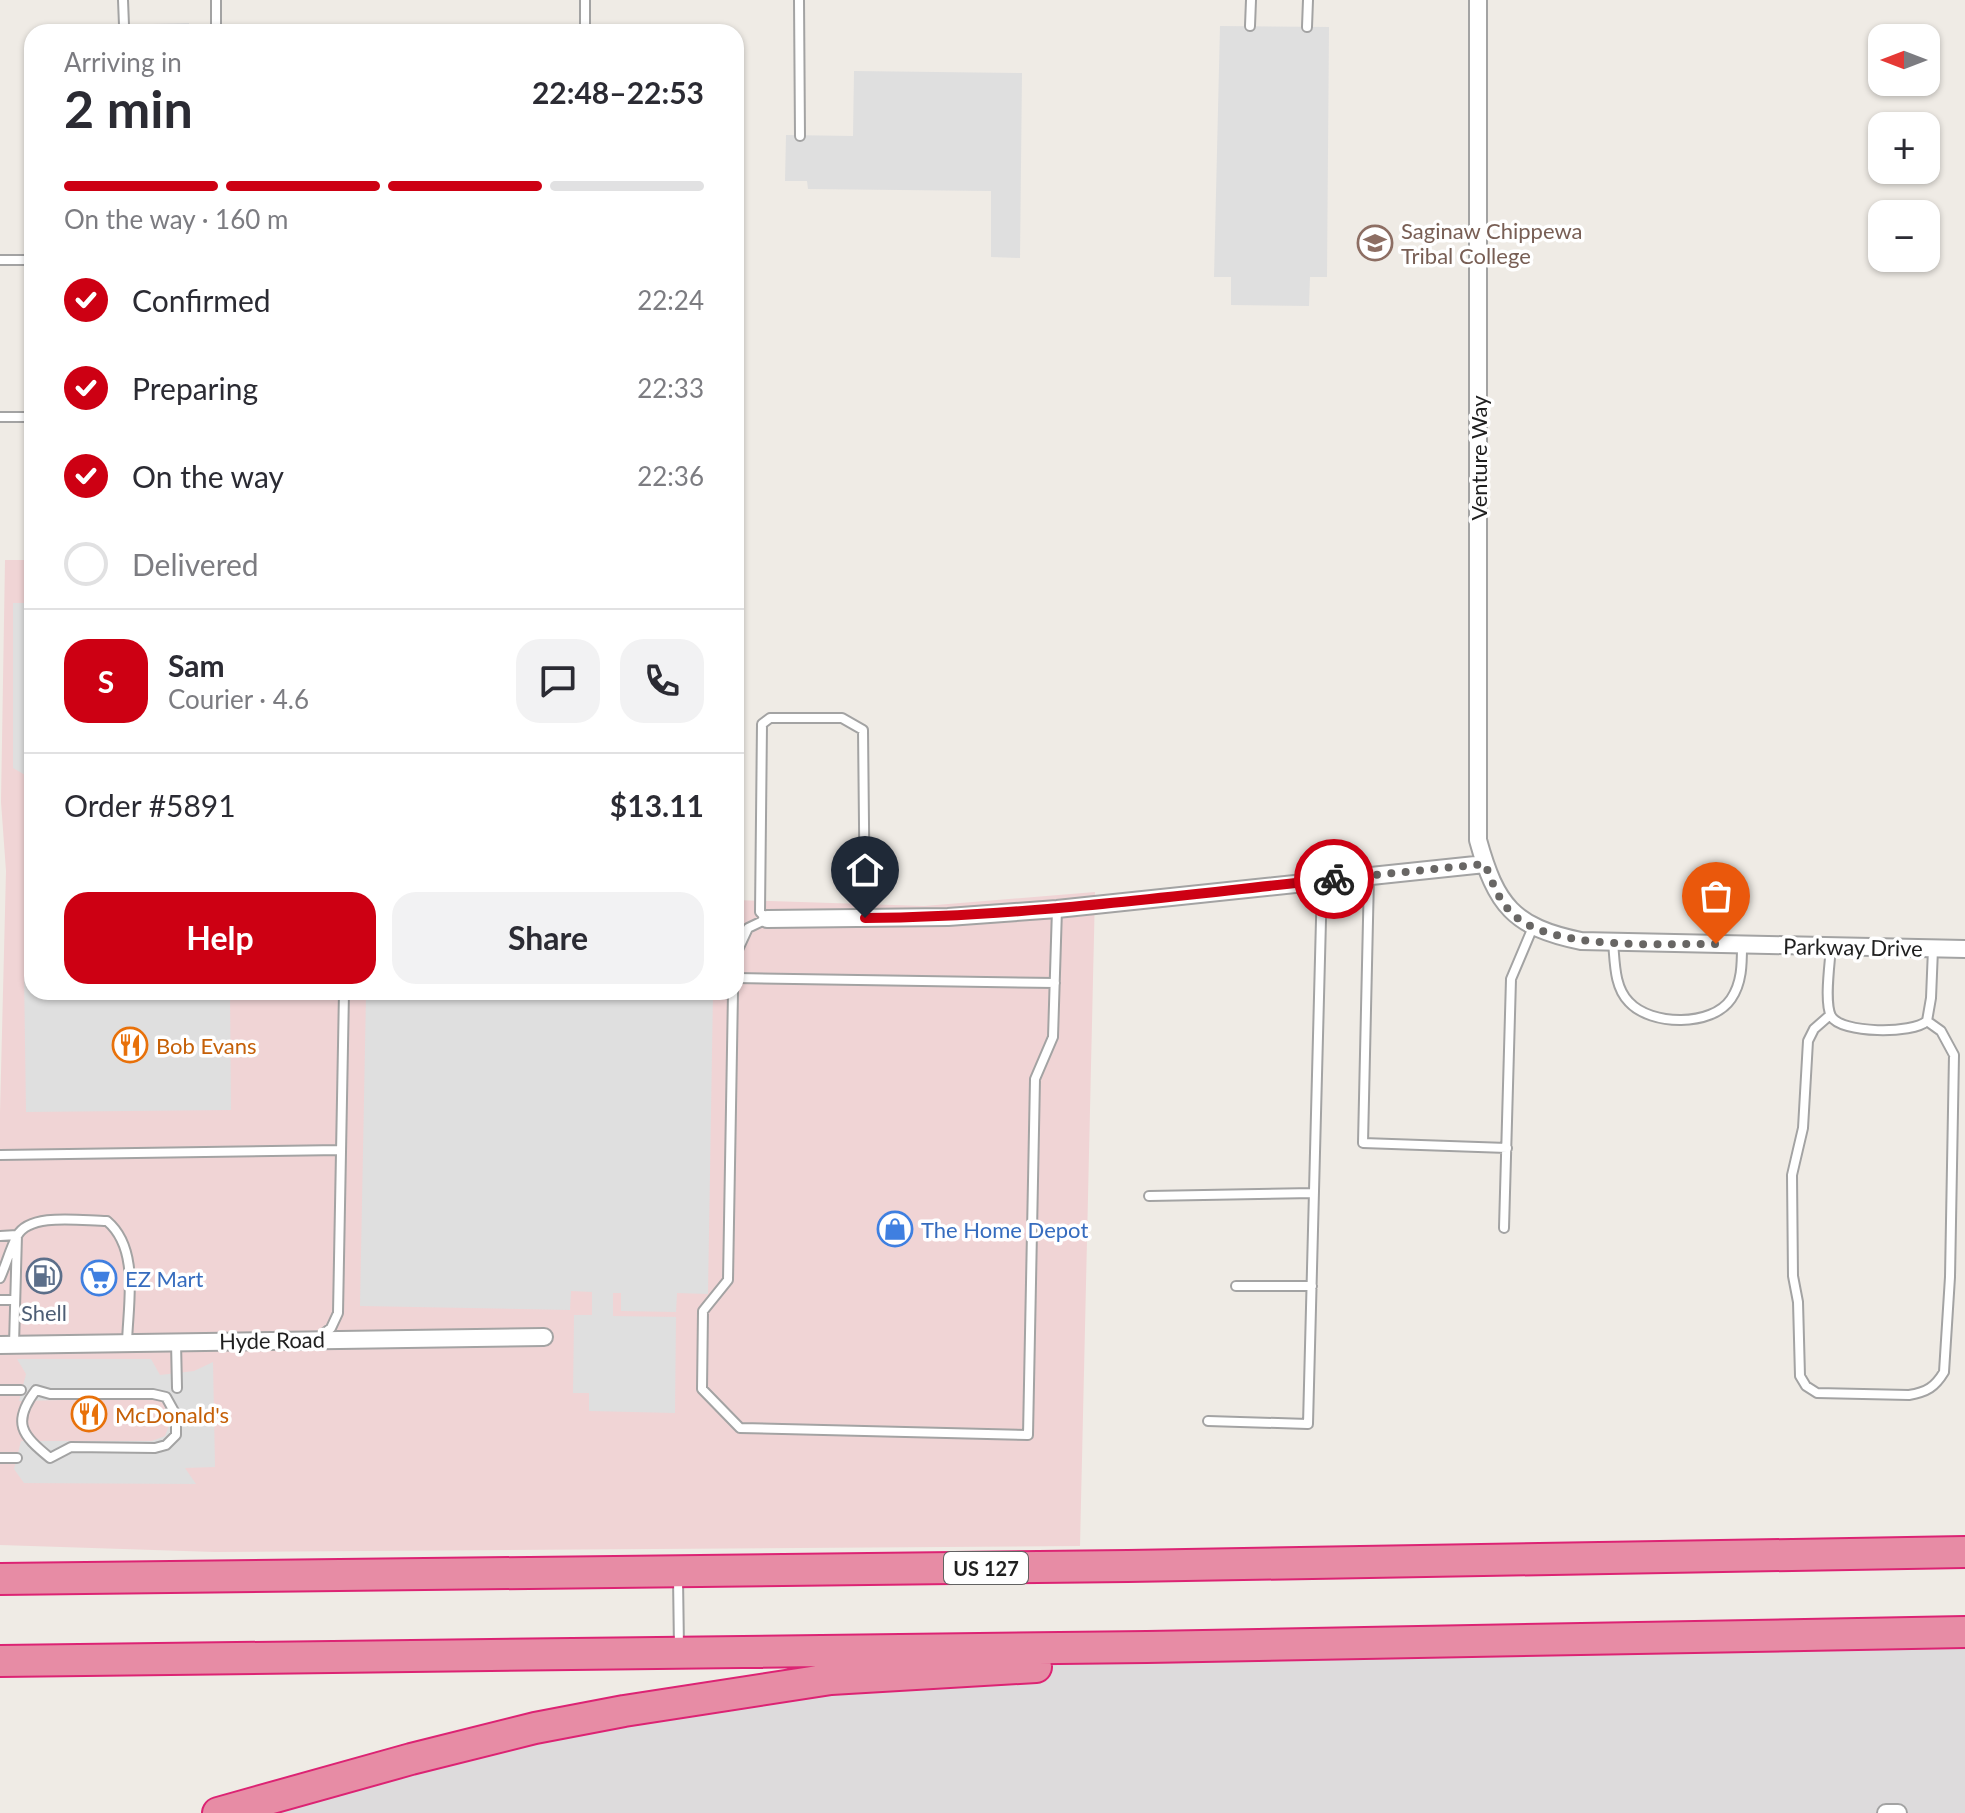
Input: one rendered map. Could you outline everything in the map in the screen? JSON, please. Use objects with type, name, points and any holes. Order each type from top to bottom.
[{"type":"highway","name":"US 127","points":[[4,1578],[1965,1552]]},
{"type":"highway","points":[[5,1661],[1147,1647],[1965,1632]]},
{"type":"highway","points":[[218,1813],[425,1755],[535,1728],[609,1714],[831,1679],[1030,1668],[1147,1647]]},
{"type":"street","name":"Venture Way","points":[[1478,0],[1478,840],[1485,864],[1508,910]]},
{"type":"street","points":[[767,919],[948,917],[1057,909],[1485,864]]},
{"type":"street","name":"Parkway Drive","points":[[1508,910],[1533,927],[1581,941],[1965,949]]},
{"type":"street","name":"Hyde Road","points":[[7,1345],[544,1337]]},
{"type":"street","points":[[1886,1813],[1898,1813]]},
{"type":"lane","points":[[123,0],[124,24]]},
{"type":"lane","points":[[216,0],[216,24]]},
{"type":"lane","points":[[585,0],[585,24]]},
{"type":"lane","points":[[799,0],[800,136]]},
{"type":"lane","points":[[1250,26],[1251,0]]},
{"type":"lane","points":[[1307,27],[1308,0]]},
{"type":"lane","points":[[0,260],[24,260]]},
{"type":"lane","points":[[0,417],[24,417]]},
{"type":"lane","points":[[744,937],[748,928],[767,919],[760,912],[760,826],[762,724],[770,718],[842,718],[863,730],[865,918]]},
{"type":"lane","points":[[1369,876],[1363,1143],[1507,1148]]},
{"type":"lane","points":[[1208,1421],[1308,1424],[1323,880]]},
{"type":"lane","points":[[733,1000],[728,1280],[703,1311],[702,1389],[740,1428],[1028,1435],[1035,1079],[1053,1037],[1057,909]]},
{"type":"lane","points":[[1504,1228],[1511,979],[1533,927]]},
{"type":"lane","points":[[1613,942],[1617,979],[1627,1001],[1645,1015],[1677,1019],[1721,1011],[1733,997],[1741,976],[1742,945]]},
{"type":"lane","points":[[1831,946],[1830,1015],[1848,1028],[1868,1029],[1911,1029],[1927,1021],[1933,949]]},
{"type":"lane","points":[[744,978],[1055,983]]},
{"type":"lane","points":[[317,1339],[331,1328],[338,1313],[344,1000]]},
{"type":"lane","points":[[1830,1015],[1814,1029],[1808,1041],[1803,1128],[1792,1175],[1793,1276],[1798,1302],[1800,1376],[1806,1386],[1817,1393],[1909,1395],[1936,1386],[1944,1372],[1951,1245],[1954,1055],[1941,1031],[1927,1021]]},
{"type":"lane","points":[[0,1155],[341,1150]]},
{"type":"lane","points":[[1149,1196],[1314,1193]]},
{"type":"lane","points":[[0,1278],[17,1235],[26,1224],[41,1220],[107,1221],[119,1231],[129,1257],[127,1343]]},
{"type":"lane","points":[[0,1236],[17,1235]]},
{"type":"lane","points":[[7,1345],[15,1300],[17,1235]]},
{"type":"lane","points":[[1236,1286],[1312,1286]]},
{"type":"lane","points":[[0,1300],[15,1300]]},
{"type":"lane","points":[[176,1342],[177,1388]]},
{"type":"lane","points":[[0,1390],[21,1390]]},
{"type":"lane","points":[[36,1390],[50,1394],[153,1394],[166,1397],[172,1404],[177,1423],[176,1435],[166,1445],[155,1448],[71,1447],[50,1458],[26,1438],[22,1429],[27,1402],[36,1390]]},
{"type":"lane","points":[[0,1458],[17,1458]]},
{"type":"lane","points":[[678,1571],[679,1653]]},
{"type":"shaded area","points":[[1220,26],[1329,27],[1327,277],[1310,277],[1309,306],[1231,305],[1231,277],[1214,277]]},
{"type":"shaded area","points":[[854,71],[1022,73],[1020,258],[991,257],[991,191],[808,189],[807,181],[785,181],[786,135],[853,136]]},
{"type":"shaded area","points":[[5,560],[24,560],[24,1000],[744,1000],[744,900],[924,906],[1095,892],[1080,1546],[215,1552],[0,1545],[0,1113],[6,871],[1,802]]},
{"type":"shaded area","points":[[13,603],[24,603],[24,774],[13,768]]},
{"type":"shaded area","points":[[24,1000],[230,1000],[231,1110],[26,1112]]},
{"type":"shaded area","points":[[366,1000],[713,1000],[708,1294],[677,1293],[676,1312],[621,1311],[621,1293],[613,1293],[613,1316],[676,1317],[675,1413],[589,1411],[589,1393],[573,1393],[574,1315],[592,1315],[592,1292],[571,1291],[570,1310],[360,1306]]},
{"type":"shaded area","points":[[17,1359],[151,1359],[160,1375],[194,1371],[213,1362],[215,1467],[185,1468],[196,1484],[24,1483],[14,1469],[21,1441],[152,1441],[165,1436],[171,1420],[166,1405],[155,1398],[19,1401],[26,1374]]},
{"type":"shaded area","points":[[1965,1632],[1965,1813],[216,1813],[744,1691],[1030,1668],[1147,1647]]},
{"type":"way so far","points":[[1334,879],[1485,864],[1508,910],[1533,927],[1556,936],[1581,941],[1716,944]]},
{"type":"place","name":"Saginaw Chippewa Tribal College","points":[[1375,243]]},
{"type":"place","name":"Bob Evans","points":[[130,1045]]},
{"type":"place","name":"The Home Depot","points":[[895,1229]]},
{"type":"place","name":"Shell","points":[[44,1276]]},
{"type":"place","name":"EZ Mart","points":[[99,1278]]},
{"type":"place","name":"McDonald's","points":[[89,1414]]},
{"type":"route","points":[[865,918],[948,917],[1057,909],[1334,879]]}]
